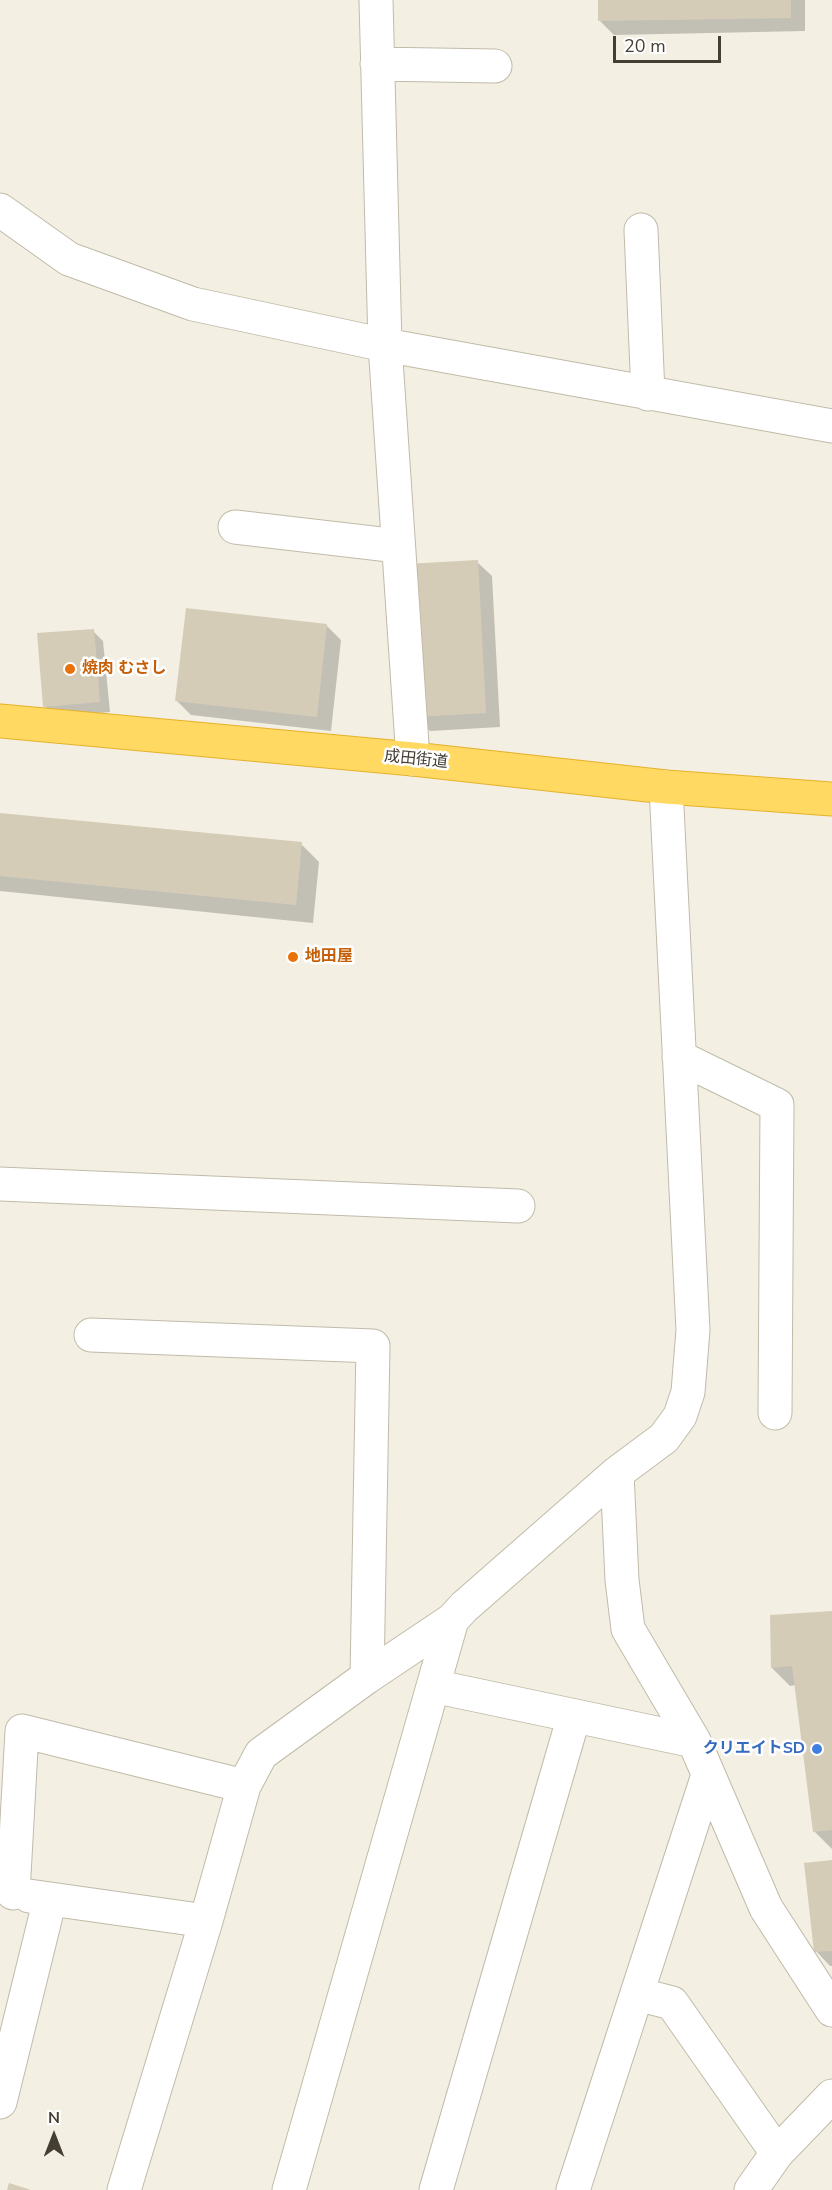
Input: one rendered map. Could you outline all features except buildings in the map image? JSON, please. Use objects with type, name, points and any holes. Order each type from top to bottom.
[{"type":"highway","name":"成田街道","points":[[0,721],[413,759],[666,787],[832,799]]},
{"type":"street","points":[[376,0],[385,345],[413,759]]},
{"type":"street","points":[[377,64],[495,66]]},
{"type":"street","points":[[0,210],[69,260],[193,304],[385,345],[832,426]]},
{"type":"street","points":[[641,230],[648,394]]},
{"type":"street","points":[[235,527],[398,546]]},
{"type":"street","points":[[124,2190],[206,1921],[244,1786],[261,1754],[367,1677],[452,1620],[617,1473],[664,1438],[680,1416],[688,1392],[693,1330],[666,787]]},
{"type":"street","points":[[679,1057],[777,1105],[775,1413]]},
{"type":"street","points":[[0,1184],[518,1206]]},
{"type":"street","points":[[91,1335],[373,1346],[367,1677]]},
{"type":"street","points":[[617,1473],[622,1580],[628,1629],[694,1741],[766,1908],[832,2010]]},
{"type":"street","points":[[290,2190],[452,1620]]},
{"type":"street","points":[[433,1686],[694,1741]]},
{"type":"street","points":[[436,2190],[574,1716]]},
{"type":"street","points":[[206,1921],[6,1892],[22,1731],[244,1786]]},
{"type":"street","points":[[573,2190],[708,1775]]},
{"type":"street","points":[[0,2102],[50,1899]]},
{"type":"street","points":[[637,1994],[672,2003],[777,2153]]},
{"type":"street","points":[[750,2190],[777,2153],[832,2096]]},
{"type":"place","name":"焼肉 むさし","points":[[70,669]]},
{"type":"place","name":"地田屋","points":[[293,957]]},
{"type":"place","name":"クリエイトSD","points":[[817,1749]]}]
